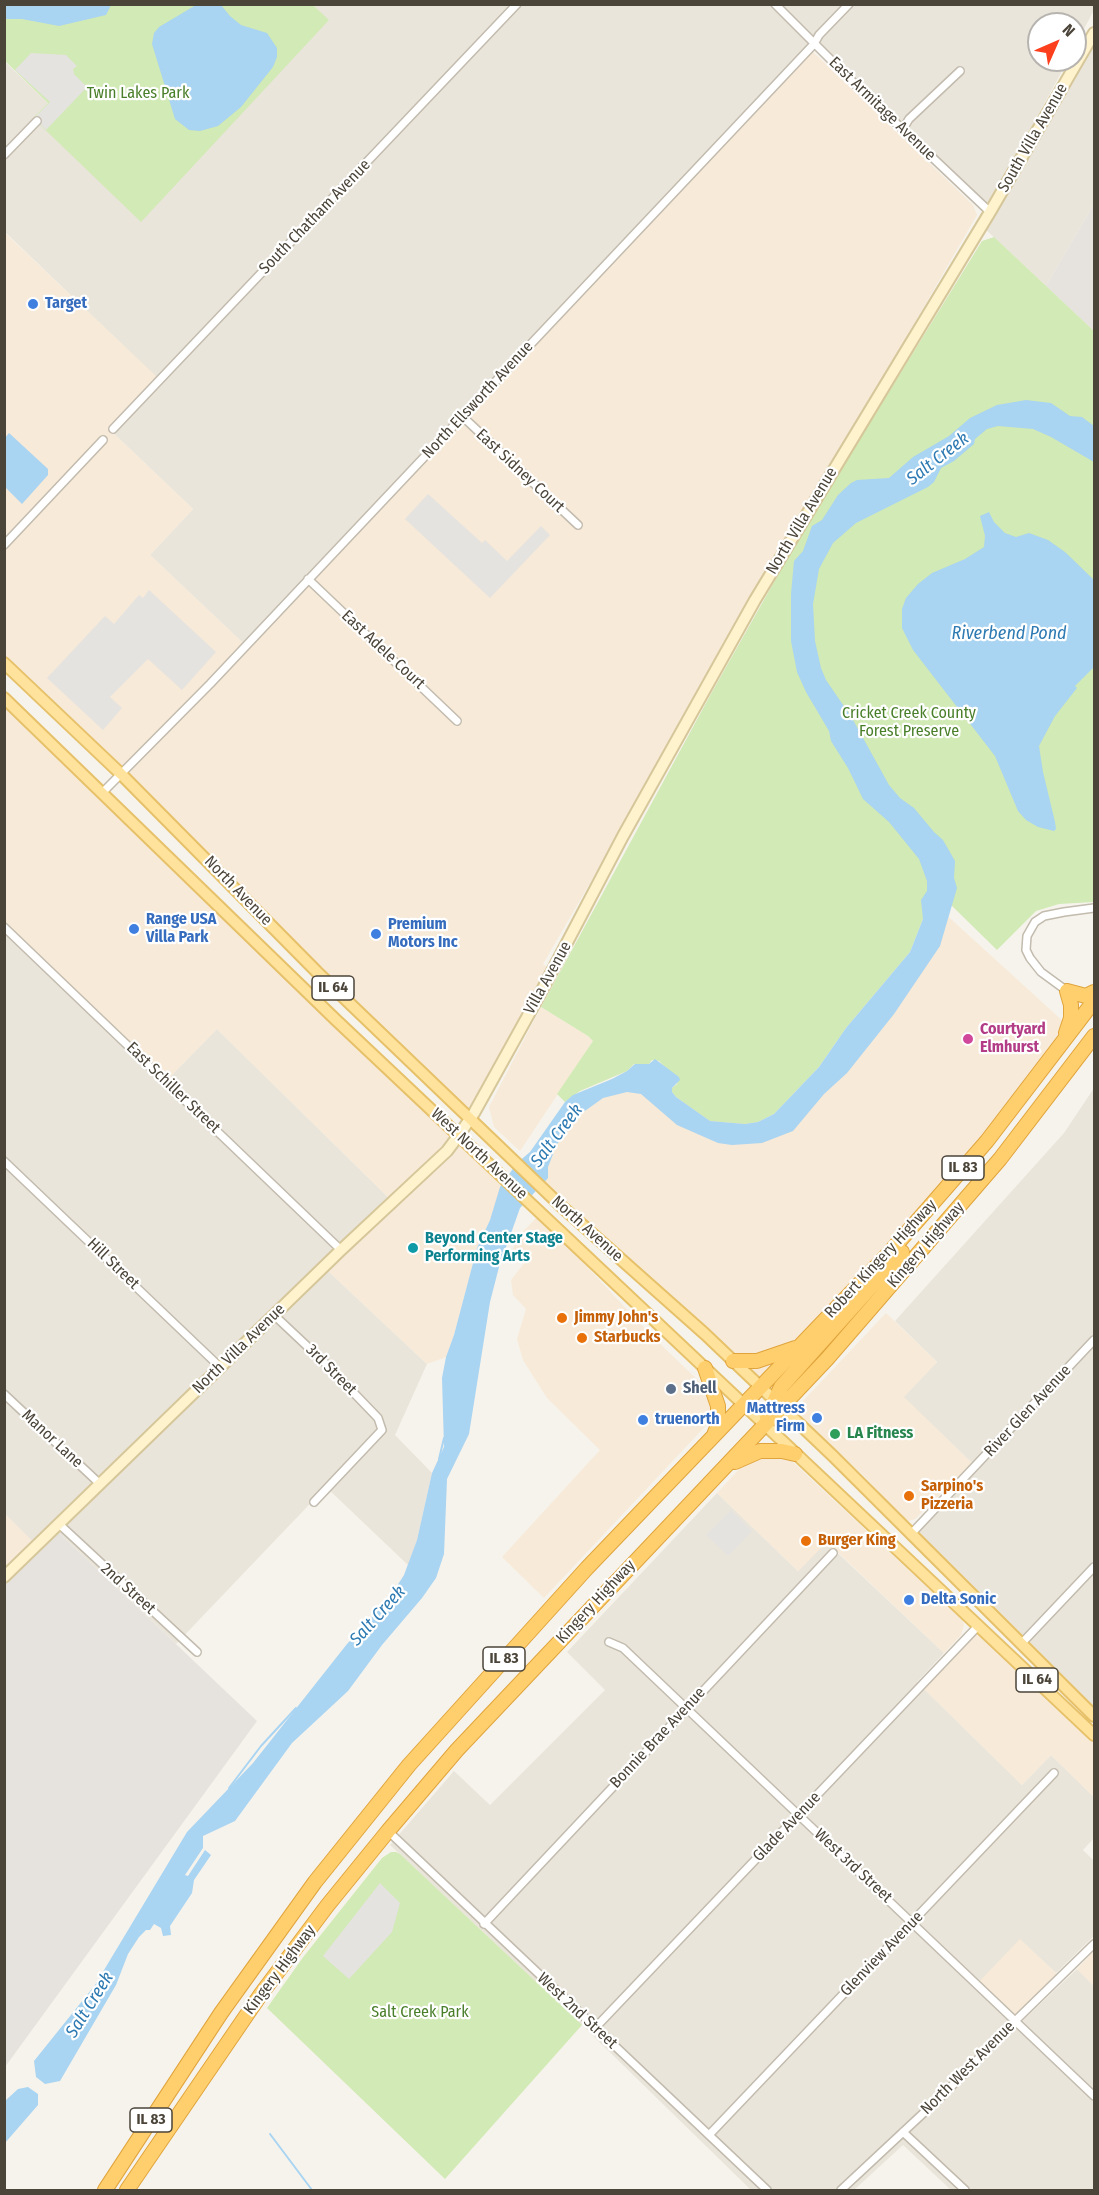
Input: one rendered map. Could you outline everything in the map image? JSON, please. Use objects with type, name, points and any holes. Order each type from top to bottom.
[{"type":"highway","points":[[1063,1042],[1071,1018],[1071,1005],[1067,992],[1086,996],[1095,992]]},
{"type":"highway","name":"Robert Kingery Highway","points":[[800,1346],[890,1252],[987,1141],[1095,1001]]},
{"type":"highway","name":"Kingery Highway","points":[[127,2190],[261,1994],[327,1906],[388,1832],[457,1750],[764,1425],[778,1404],[894,1283],[974,1189],[1095,1035]]},
{"type":"highway","points":[[778,1404],[781,1387],[916,1236],[928,1209]]},
{"type":"highway","points":[[733,1361],[757,1362],[800,1346]]},
{"type":"highway","name":"Kingery Highway","points":[[105,2190],[221,2013],[315,1882],[409,1765],[581,1575],[800,1346]]},
{"type":"highway","points":[[705,1368],[718,1406],[718,1425],[713,1439]]},
{"type":"highway","points":[[722,1469],[760,1451],[782,1451],[795,1454]]},
{"type":"main road","name":"South Villa Avenue","points":[[990,212],[1095,33]]},
{"type":"main road","name":"North Villa Avenue","points":[[623,836],[755,600],[990,212]]},
{"type":"main road","name":"North Avenue","points":[[4,663],[121,774],[317,972],[561,1206],[778,1404],[1095,1716]]},
{"type":"main road","name":"IL 64","points":[[4,698],[103,792]]},
{"type":"main road","name":"West North Avenue","points":[[103,792],[336,1020],[1095,1735]]},
{"type":"main road","name":"Villa Avenue","points":[[470,1119],[561,956],[623,836]]},
{"type":"main road","name":"North Villa Avenue","points":[[4,1577],[447,1150],[470,1119]]},
{"type":"street","name":"South Chatham Avenue","points":[[113,429],[517,4]]},
{"type":"street","name":"East Armitage Avenue","points":[[775,4],[860,89],[990,212]]},
{"type":"street","name":"North Ellsworth Avenue","points":[[103,792],[208,686],[814,44],[819,35],[849,4]]},
{"type":"street","points":[[903,129],[909,119],[960,71]]},
{"type":"street","points":[[4,155],[37,121]]},
{"type":"street","name":"East Sidney Court","points":[[462,417],[578,525]]},
{"type":"street","points":[[4,545],[104,440]]},
{"type":"street","name":"East Adele Court","points":[[308,579],[457,721]]},
{"type":"street","points":[[1067,992],[1041,972],[1030,958],[1026,950],[1027,936],[1035,922],[1044,916],[1095,908]]},
{"type":"street","name":"East Schiller Street","points":[[4,927],[341,1250]]},
{"type":"street","name":"Hill Street","points":[[4,1161],[220,1368]]},
{"type":"street","name":"3rd Street","points":[[274,1316],[326,1363],[378,1419],[382,1430],[314,1502]]},
{"type":"street","name":"River Glen Avenue","points":[[911,1534],[1095,1340]]},
{"type":"street","name":"Manor Lane","points":[[4,1394],[100,1484]]},
{"type":"street","name":"2nd Street","points":[[59,1524],[197,1652]]},
{"type":"street","name":"Bonnie Brae Avenue","points":[[484,1924],[833,1553]]},
{"type":"street","points":[[1022,1643],[1095,1567]]},
{"type":"street","name":"Glade Avenue","points":[[595,2028],[979,1625]]},
{"type":"street","name":"West 3rd Street","points":[[609,1642],[623,1648],[1095,2096]]},
{"type":"street","name":"Glenview Avenue","points":[[709,2135],[1054,1773]]},
{"type":"street","name":"West 2nd Street","points":[[388,1832],[767,2190]]},
{"type":"street","name":"North West Avenue","points":[[841,2190],[946,2092],[1095,1944]]},
{"type":"street","points":[[903,2132],[965,2190]]},
{"type":"shaded area","points":[[1093,4],[1094,10],[1087,23],[1087,12],[1027,12],[1027,72],[1062,72],[989,206],[777,5]]},
{"type":"shaded area","points":[[313,5],[770,5],[811,43],[243,643],[150,555],[193,509],[109,429],[157,378],[5,232],[4,158],[38,122],[329,21]]},
{"type":"shaded area","points":[[1094,37],[1094,204],[1046,286],[984,228],[1074,72],[1087,72],[1087,49]]},
{"type":"shaded area","points":[[812,51],[973,205],[977,215],[543,964],[548,968],[469,1115],[322,974],[124,773]]},
{"type":"shaded area","points":[[31,53],[66,55],[77,66],[73,69],[74,74],[87,87],[46,130],[34,118],[50,102],[15,70]]},
{"type":"shaded area","points":[[4,61],[48,103],[5,148],[4,148]]},
{"type":"shaded area","points":[[1094,204],[1094,331],[1046,286]]},
{"type":"shaded area","points":[[4,232],[158,378],[109,429],[193,509],[150,555],[243,643],[121,769],[5,660]]},
{"type":"shaded area","points":[[428,494],[482,543],[485,540],[507,561],[541,526],[550,535],[490,598],[405,519]]},
{"type":"shaded area","points":[[149,590],[216,652],[182,690],[148,659],[110,697],[122,708],[103,730],[47,678],[105,616],[114,624],[139,595],[143,598]]},
{"type":"shaded area","points":[[4,701],[454,1134],[447,1147],[391,1200],[217,1029],[164,1083],[5,929]]},
{"type":"shaded area","points":[[941,910],[1065,1023],[1060,1039],[929,1201],[760,1381],[540,1178],[544,1160],[568,1121],[595,1099],[635,1087],[782,1129]]},
{"type":"shaded area","points":[[4,929],[164,1083],[217,1029],[391,1200],[221,1364],[5,1158]]},
{"type":"shaded area","points":[[541,1007],[593,1041],[520,1151],[494,1127],[489,1107]]},
{"type":"shaded area","points":[[1094,1088],[1094,1711],[916,1534],[972,1463],[903,1397],[937,1362],[895,1321],[1064,1133]]},
{"type":"shaded area","points":[[461,1142],[503,1181],[490,1220],[477,1248],[446,1357],[427,1364],[326,1269]]},
{"type":"shaded area","points":[[4,1165],[216,1367],[34,1543],[5,1514]]},
{"type":"shaded area","points":[[536,1218],[575,1254],[652,1336],[706,1388],[710,1395],[713,1418],[544,1598],[502,1557],[600,1450],[547,1398],[523,1360],[517,1339],[526,1309],[513,1295],[511,1280],[525,1262],[513,1249],[518,1237]]},
{"type":"shaded area","points":[[327,1270],[427,1364],[395,1435],[432,1473],[417,1540],[408,1565],[326,1487],[176,1644],[59,1533]]},
{"type":"shaded area","points":[[886,1313],[937,1362],[904,1397],[972,1463],[915,1519],[909,1521],[899,1515],[866,1478],[803,1418],[800,1409],[803,1401]]},
{"type":"shaded area","points":[[761,1454],[787,1458],[795,1464],[962,1620],[964,1625],[961,1635],[944,1653],[827,1542],[798,1571],[717,1493],[744,1464]]},
{"type":"shaded area","points":[[717,1493],[798,1571],[826,1542],[944,1653],[917,1682],[1022,1785],[1051,1755],[1094,1797],[1094,1838],[1083,1850],[1094,1861],[1094,1936],[1056,1973],[1020,1940],[976,1986],[1016,2027],[1077,1969],[1094,1986],[1094,2190],[951,2190],[903,2145],[854,2190],[751,2190],[582,2025],[390,1845],[454,1771],[490,1805],[605,1690],[567,1652]]},
{"type":"shaded area","points":[[731,1510],[752,1531],[728,1556],[706,1535]]},
{"type":"shaded area","points":[[5,1514],[34,1543],[5,1570]]},
{"type":"shaded area","points":[[59,1533],[257,1721],[5,2067],[5,1585]]},
{"type":"shaded area","points":[[980,1630],[1094,1737],[1094,1797],[1051,1755],[1022,1785],[924,1689]]},
{"type":"shaded area","points":[[380,1883],[400,1903],[392,1932],[349,1979],[323,1956]]},
{"type":"shaded area","points":[[1020,1939],[1059,1976],[1011,2022],[975,1986]]},
{"type":"shaded area","points":[[1094,1951],[1094,1986],[1077,1969]]},
{"type":"green space","name":"Twin Lakes Park","points":[[4,5],[313,5],[329,20],[141,222],[33,118],[48,103],[5,61]]},
{"type":"green space","name":"Cricket Creek County Forest Preserve","points":[[994,237],[1094,331],[1094,902],[1059,904],[1036,911],[997,950],[951,905],[923,919],[910,952],[846,1028],[819,1067],[774,1114],[758,1122],[745,1124],[710,1121],[676,1097],[672,1088],[677,1084],[679,1077],[659,1061],[652,1060],[649,1064],[634,1064],[627,1071],[580,1091],[565,1102],[557,1094],[593,1041],[541,1007],[712,692],[800,536],[982,241]]},
{"type":"green space","name":"Salt Creek Park","points":[[391,1852],[400,1854],[582,2025],[445,2179],[267,2008],[304,1956],[382,1858]]},
{"type":"water","points":[[5,4],[111,5],[106,15],[59,26],[22,19],[5,19]]},
{"type":"water","points":[[196,5],[221,5],[241,25],[267,33],[277,48],[277,57],[273,67],[241,107],[218,126],[200,131],[189,130],[175,119],[152,44],[154,33],[159,27]]},
{"type":"water","points":[[1026,400],[1051,403],[1070,416],[1082,417],[1094,426],[1094,462],[1033,429],[998,426],[987,429],[954,461],[941,468],[934,482],[928,487],[856,523],[833,543],[819,569],[813,604],[815,641],[826,680],[852,718],[889,785],[943,840],[955,861],[954,878],[957,888],[940,946],[894,1014],[847,1073],[824,1094],[793,1131],[762,1143],[732,1145],[718,1143],[677,1125],[641,1094],[627,1092],[603,1098],[582,1113],[557,1144],[548,1167],[548,1178],[520,1208],[499,1267],[490,1302],[469,1434],[447,1479],[444,1554],[436,1578],[348,1691],[292,1743],[235,1821],[203,1836],[203,1848],[185,1875],[188,1876],[205,1850],[211,1855],[194,1880],[192,1893],[170,1926],[171,1935],[163,1936],[161,1928],[154,1924],[150,1930],[146,1930],[139,1937],[128,1954],[116,1985],[60,2081],[45,2084],[36,2077],[34,2061],[95,1985],[187,1832],[253,1763],[347,1644],[388,1600],[404,1575],[417,1540],[432,1473],[444,1447],[442,1378],[446,1357],[477,1248],[490,1220],[500,1187],[517,1163],[530,1152],[565,1102],[573,1095],[612,1079],[635,1064],[649,1064],[655,1059],[679,1077],[680,1080],[672,1088],[676,1097],[710,1121],[745,1124],[758,1122],[774,1114],[819,1067],[846,1028],[910,952],[923,919],[921,900],[927,891],[927,881],[919,859],[889,822],[863,799],[797,672],[791,641],[794,561],[803,551],[812,526],[822,520],[838,495],[851,483],[857,480],[889,478],[913,457],[949,436],[970,418],[997,405]]},
{"type":"water","points":[[9,433],[48,469],[48,475],[22,504],[5,487],[5,438]]},
{"type":"water","name":"Riverbend Pond","points":[[989,512],[994,522],[1005,533],[1016,537],[1029,533],[1048,540],[1065,552],[1094,580],[1094,667],[1075,686],[1077,688],[1055,716],[1039,746],[1055,822],[1054,831],[1038,827],[1026,820],[1018,811],[995,756],[913,650],[902,628],[902,609],[906,598],[918,584],[932,573],[965,559],[984,547],[985,536],[980,516]]},
{"type":"water","points":[[28,2087],[38,2094],[38,2105],[5,2143],[5,2101],[18,2089]]},
{"type":"waterway","name":"Salt Creek","points":[[439,1459],[444,1438]]},
{"type":"waterway","name":"Salt Creek","points":[[229,1788],[261,1746],[296,1708]]},
{"type":"waterway","points":[[270,2134],[312,2190]]},
{"type":"place","name":"Target","points":[[33,304]]},
{"type":"place","name":"Range USA Villa Park","points":[[134,929]]},
{"type":"place","name":"Premium Motors Inc","points":[[376,934]]},
{"type":"place","name":"Courtyard Elmhurst","points":[[968,1039]]},
{"type":"place","name":"Beyond Center Stage Performing Arts","points":[[413,1248]]},
{"type":"place","name":"Jimmy John's","points":[[562,1318]]},
{"type":"place","name":"Starbucks","points":[[582,1338]]},
{"type":"place","name":"Shell","points":[[671,1389]]},
{"type":"place","name":"Mattress Firm","points":[[817,1418]]},
{"type":"place","name":"truenorth","points":[[643,1420]]},
{"type":"place","name":"LA Fitness","points":[[835,1434]]},
{"type":"place","name":"Sarpino's Pizzeria","points":[[909,1496]]},
{"type":"place","name":"Burger King","points":[[806,1541]]},
{"type":"place","name":"Delta Sonic","points":[[909,1600]]}]
